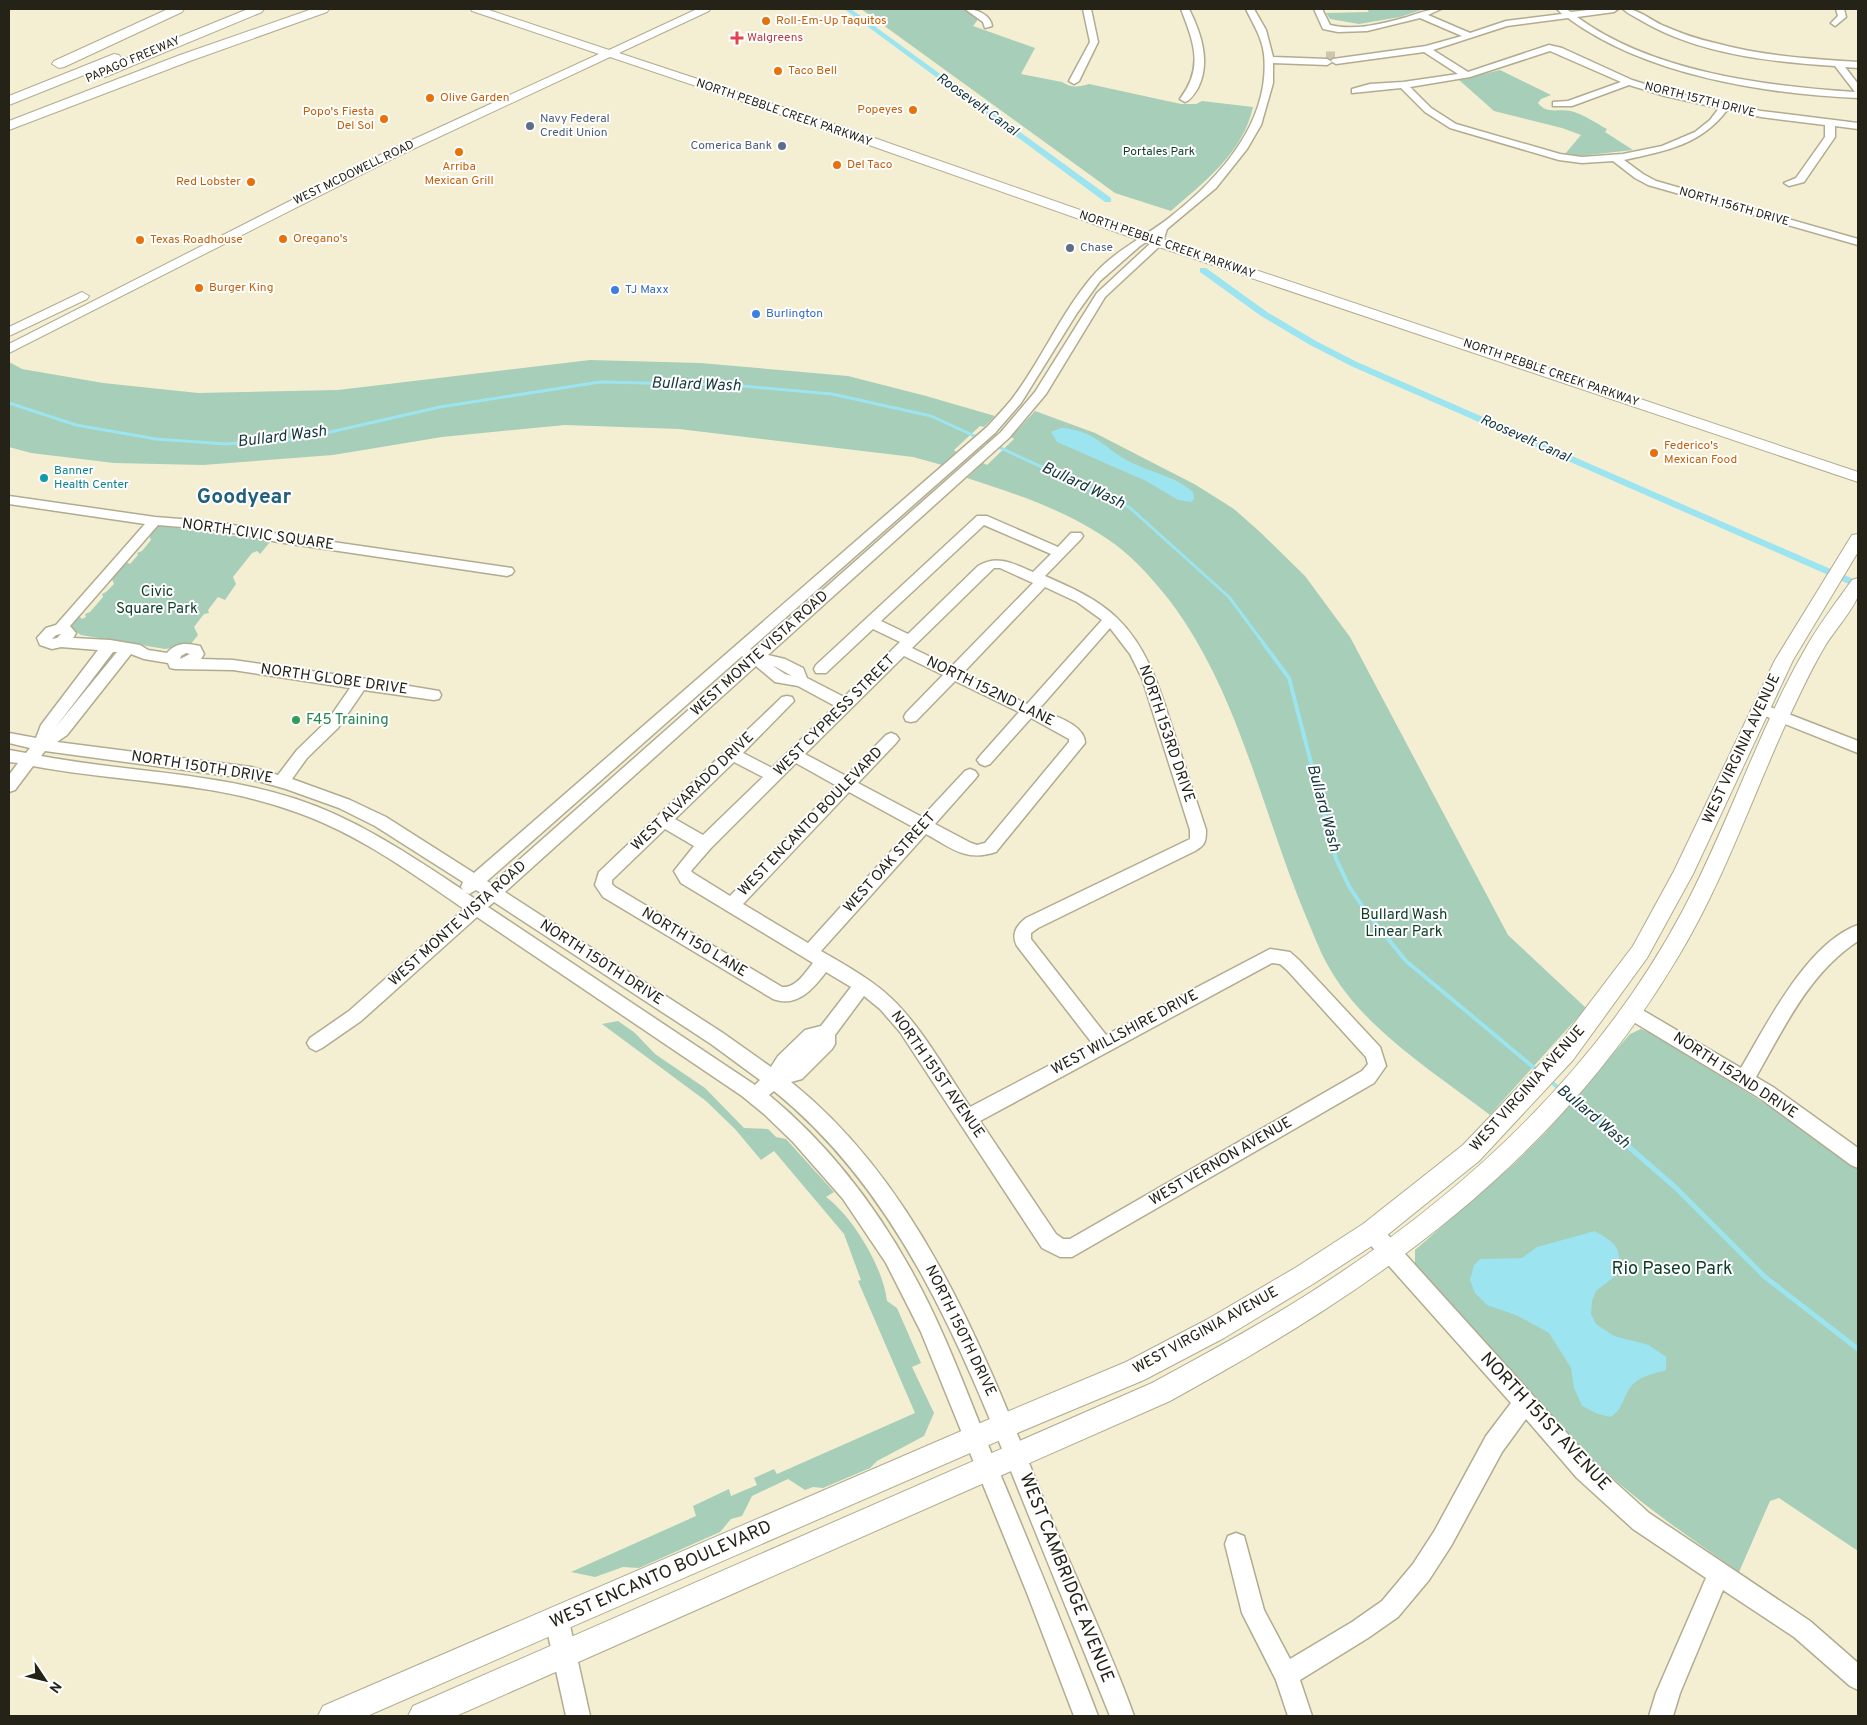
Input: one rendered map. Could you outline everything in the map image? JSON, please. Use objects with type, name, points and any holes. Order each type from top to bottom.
[{"type":"highway","points":[[43,71],[178,9]]},
{"type":"highway","points":[[9,101],[234,9]]},
{"type":"highway","name":"PAPAGO FREEWAY","points":[[9,112],[258,9]]},
{"type":"highway","points":[[9,126],[185,58],[323,9]]},
{"type":"highway","name":"PAPAGO FREEWAY","points":[[9,96],[125,48]]},
{"type":"main road","name":"NORTH PEBBLE CREEK PARKWAY","points":[[476,9],[593,49],[607,48]]},
{"type":"main road","name":"NORTH PEBBLE CREEK PARKWAY","points":[[509,9],[529,15],[607,48],[971,176],[1153,233],[1522,363],[1858,477]]},
{"type":"main road","name":"WEST MCDOWELL ROAD","points":[[9,349],[681,9]]},
{"type":"main road","name":"WEST MCDOWELL ROAD","points":[[607,48],[622,46],[705,9]]},
{"type":"main road","points":[[491,14],[500,13],[518,18],[529,15]]},
{"type":"main road","name":"NORTH PEBBLE CREEK PARKWAY","points":[[622,46],[1122,216]]},
{"type":"main road","points":[[526,78],[593,49]]},
{"type":"main road","points":[[452,125],[451,121],[478,106],[489,96]]},
{"type":"main road","points":[[392,154],[412,138],[437,125],[441,120],[439,118]]},
{"type":"main road","name":"WEST MCDOWELL ROAD","points":[[370,152],[404,135]]},
{"type":"main road","points":[[971,176],[987,176],[1021,187],[1042,189]]},
{"type":"main road","name":"NORTH PEBBLE CREEK PARKWAY","points":[[1153,233],[1180,235]]},
{"type":"main road","name":"NORTH PEBBLE CREEK PARKWAY","points":[[1210,245],[1858,464]]},
{"type":"main road","points":[[126,289],[125,286],[128,281],[160,264],[179,247]]},
{"type":"main road","points":[[9,332],[93,290]]},
{"type":"main road","name":"WEST VIRGINIA AVENUE","points":[[995,1447],[1150,1364],[1304,1276],[1372,1232],[1470,1153],[1525,1096],[1566,1052],[1611,994],[1655,927],[1683,874],[1760,708],[1791,648],[1843,566],[1858,538]]},
{"type":"main road","name":"WEST VIRGINIA AVENUE","points":[[995,1447],[1122,1410],[1196,1374],[1324,1299],[1391,1252],[1461,1197],[1547,1117],[1587,1071],[1633,1013],[1672,951],[1706,886],[1780,716],[1808,659],[1854,589]]},
{"type":"main road","name":"WEST ENCANTO BOULEVARD","points":[[333,1716],[557,1621],[995,1447]]},
{"type":"main road","name":"WEST ENCANTO BOULEVARD","points":[[422,1716],[564,1654],[995,1447]]},
{"type":"street","points":[[969,9],[987,21],[988,26]]},
{"type":"street","points":[[1074,81],[1094,42],[1087,9]]},
{"type":"street","points":[[1185,9],[1195,32],[1199,70],[1192,92],[1185,99]]},
{"type":"street","name":"WEST MONTE VISTA ROAD","points":[[458,896],[991,430],[1024,390],[1085,292],[1106,269],[1212,186],[1244,147],[1256,125],[1268,84],[1269,57],[1262,30],[1250,9]]},
{"type":"street","points":[[1318,9],[1326,27],[1334,30],[1384,26],[1437,9]]},
{"type":"street","points":[[1269,57],[1358,58],[1426,49],[1506,24],[1563,12],[1614,9]]},
{"type":"street","points":[[1627,9],[1663,29],[1708,45],[1750,55],[1791,61],[1858,65]]},
{"type":"street","points":[[1835,23],[1842,17],[1840,9]]},
{"type":"street","points":[[1563,12],[1584,27],[1613,42],[1666,62],[1711,75],[1771,87],[1822,94],[1858,95]]},
{"type":"street","points":[[1420,15],[1469,36]]},
{"type":"street","name":"NORTH 157TH DRIVE","points":[[1467,75],[1549,48],[1559,50],[1589,66],[1630,82],[1724,107],[1858,126]]},
{"type":"street","points":[[1426,49],[1467,75]]},
{"type":"street","points":[[1838,64],[1858,90]]},
{"type":"street","points":[[1355,91],[1370,87],[1403,85],[1467,75]]},
{"type":"street","points":[[1556,104],[1568,104],[1630,82]]},
{"type":"street","points":[[1403,85],[1439,119],[1470,132],[1558,157],[1582,160],[1620,157],[1665,148],[1690,138],[1713,122],[1724,107]]},
{"type":"street","points":[[1789,184],[1800,180],[1830,137],[1830,123]]},
{"type":"street","name":"NORTH 156TH DRIVE","points":[[1620,157],[1639,176],[1652,183],[1858,242]]},
{"type":"street","name":"WEST MONTE VISTA ROAD","points":[[316,1043],[355,1016],[1005,435],[1040,394],[1092,308],[1153,233]]},
{"type":"street","name":"NORTH CIVIC SQUARE","points":[[9,500],[154,521],[218,526],[278,538],[508,571]]},
{"type":"street","points":[[821,669],[982,519],[1060,553]]},
{"type":"street","points":[[134,649],[104,645],[88,646],[63,635],[154,521]]},
{"type":"street","points":[[911,717],[1038,580],[1076,536]]},
{"type":"street","name":"NORTH 153RD DRIVE","points":[[991,564],[1002,564],[1084,602],[1110,620],[1140,657],[1149,678],[1198,830],[1198,842],[1032,923],[1023,930],[1023,941],[1103,1044]]},
{"type":"street","name":"WEST CYPRESS STREET","points":[[682,871],[705,844],[983,569],[991,564]]},
{"type":"street","points":[[985,760],[1110,620]]},
{"type":"street","name":"NORTH 152ND LANE","points":[[872,622],[953,673],[1029,710],[1078,737],[1077,744],[990,848],[977,852],[967,850],[924,826]]},
{"type":"street","points":[[9,786],[41,745],[46,729],[104,645]]},
{"type":"street","name":"NORTH GLOBE DRIVE","points":[[134,649],[144,654],[174,655],[184,648],[192,648],[192,659],[215,666],[233,665],[434,695]]},
{"type":"street","points":[[41,745],[62,732],[134,649]]},
{"type":"street","points":[[741,650],[756,657],[769,672],[787,682],[800,681],[846,705]]},
{"type":"street","points":[[282,781],[302,754],[333,724],[362,683]]},
{"type":"street","name":"WEST ALVARADO DRIVE","points":[[604,885],[605,877],[787,701]]},
{"type":"street","points":[[1760,708],[1858,747]]},
{"type":"street","name":"NORTH 150TH DRIVE","points":[[9,738],[41,745],[225,768],[282,781],[325,795],[383,822],[723,1043],[773,1079],[831,1131],[865,1169],[895,1211],[936,1278],[995,1447]]},
{"type":"street","name":"WEST ENCANTO BOULEVARD","points":[[731,905],[891,740]]},
{"type":"street","points":[[732,754],[775,776]]},
{"type":"street","name":"NORTH 150TH DRIVE","points":[[9,756],[29,761],[194,781],[233,788],[282,801],[344,824],[390,851],[720,1070],[756,1096],[813,1150],[848,1193],[887,1247],[995,1447]]},
{"type":"street","points":[[795,756],[924,826]]},
{"type":"street","name":"WEST OAK STREET","points":[[810,952],[970,775]]},
{"type":"street","points":[[663,820],[705,844]]},
{"type":"street","name":"NORTH 151ST AVENUE","points":[[682,871],[687,878],[863,985],[886,1004],[906,1028],[968,1118],[1049,1241],[1060,1248]]},
{"type":"street","name":"NORTH 150 LANE","points":[[604,885],[609,892],[779,994],[787,996],[797,992],[825,961]]},
{"type":"street","points":[[1745,1080],[1803,983],[1830,952],[1858,932]]},
{"type":"street","name":"WEST WILLSHIRE DRIVE","points":[[968,1118],[1270,956],[1284,957],[1374,1053],[1377,1066]]},
{"type":"street","points":[[756,1096],[773,1079],[796,1072],[826,1044],[826,1033],[863,985]]},
{"type":"street","name":"NORTH 152ND DRIVE","points":[[1633,1013],[1745,1080],[1858,1159]]},
{"type":"street","name":"WEST VERNON AVENUE","points":[[1060,1248],[1072,1248],[1368,1077],[1377,1066]]},
{"type":"street","name":"NORTH 151ST AVENUE","points":[[1372,1232],[1585,1470],[1640,1521],[1802,1629],[1858,1678]]},
{"type":"street","points":[[1286,1675],[1360,1630],[1390,1609],[1421,1572],[1443,1538],[1494,1444],[1525,1403]]},
{"type":"street","name":"WEST CAMBRIDGE AVENUE","points":[[995,1447],[1058,1641],[1086,1716]]},
{"type":"street","name":"WEST CAMBRIDGE AVENUE","points":[[995,1447],[1122,1716]]},
{"type":"street","points":[[1236,1544],[1253,1613],[1286,1675],[1300,1716]]},
{"type":"street","points":[[1661,1716],[1668,1693],[1719,1573]]},
{"type":"street","points":[[557,1621],[578,1716]]},
{"type":"green space","name":"Portales Park","points":[[861,9],[965,9],[979,18],[973,26],[1035,48],[1021,74],[1062,82],[1072,86],[1089,84],[1181,104],[1196,104],[1202,101],[1253,107],[1241,139],[1221,165],[1171,211],[1115,193]]},
{"type":"green space","points":[[1367,9],[1424,9],[1400,17],[1359,24],[1330,19],[1326,13],[1369,12]]},
{"type":"green space","points":[[1500,70],[1551,95],[1541,99],[1538,103],[1545,109],[1567,110],[1580,114],[1607,129],[1605,132],[1633,150],[1579,156],[1565,154],[1581,135],[1562,128],[1494,111],[1459,80]]},
{"type":"green space","points":[[590,360],[700,363],[848,376],[995,416],[984,427],[980,426],[954,450],[956,452],[942,465],[913,457],[679,429],[565,425],[442,437],[333,455],[203,465],[114,463],[31,453],[9,447],[9,362],[22,369],[103,383],[198,393],[338,390]]},
{"type":"green space","name":"Bullard Wash Linear Park","points":[[1035,411],[1095,433],[1196,485],[1234,509],[1305,576],[1350,637],[1508,935],[1586,1008],[1490,1115],[1399,1046],[1358,1007],[1340,985],[1323,957],[1307,919],[1291,879],[1248,755],[1215,675],[1194,637],[1170,601],[1131,558],[1099,533],[1044,506],[967,478],[983,463],[987,465],[1014,439],[1011,437]]},
{"type":"green space","name":"Civic Square Park","points":[[155,525],[271,541],[260,554],[257,551],[252,553],[233,577],[236,584],[225,600],[218,597],[208,610],[209,613],[204,614],[194,627],[198,635],[190,645],[165,649],[81,635],[67,626],[78,615],[82,619],[86,617],[85,614],[90,612],[103,597],[102,594],[114,584],[111,577],[124,561],[130,564],[138,555],[137,553],[142,551],[151,540],[148,533]]},
{"type":"green space","points":[[618,1021],[635,1033],[655,1054],[705,1088],[744,1128],[768,1129],[776,1137],[786,1139],[834,1192],[826,1197],[846,1217],[865,1244],[880,1273],[887,1301],[897,1308],[921,1363],[912,1367],[934,1413],[924,1436],[877,1461],[870,1468],[823,1488],[813,1487],[805,1490],[788,1479],[752,1496],[742,1516],[731,1519],[720,1532],[639,1568],[623,1567],[595,1577],[571,1572],[696,1516],[693,1506],[729,1489],[731,1496],[757,1485],[754,1478],[774,1469],[777,1474],[915,1413],[858,1281],[861,1280],[844,1234],[774,1151],[761,1160],[735,1129],[706,1101],[602,1024]]},
{"type":"green space","name":"Rio Paseo Park","points":[[1641,1029],[1651,1033],[1777,1111],[1858,1170],[1858,1551],[1779,1498],[1770,1501],[1739,1572],[1647,1506],[1596,1463],[1415,1266],[1415,1250],[1514,1164],[1545,1133],[1630,1034]]},
{"type":"water","points":[[1061,428],[1074,430],[1093,437],[1127,460],[1180,483],[1193,492],[1194,499],[1191,502],[1178,500],[1146,481],[1057,442],[1051,432]]},
{"type":"water","points":[[1595,1231],[1613,1243],[1619,1258],[1618,1274],[1596,1291],[1592,1301],[1591,1314],[1596,1324],[1614,1336],[1649,1345],[1666,1357],[1666,1370],[1646,1376],[1633,1384],[1620,1408],[1610,1417],[1598,1414],[1582,1406],[1574,1388],[1571,1368],[1549,1333],[1516,1315],[1487,1305],[1475,1293],[1470,1280],[1474,1265],[1480,1259],[1522,1258],[1537,1247]]},
{"type":"waterway","name":"Roosevelt Canal","points":[[847,9],[1108,200]]},
{"type":"waterway","name":"Roosevelt Canal","points":[[1203,270],[1264,314],[1313,343],[1354,364],[1858,585]]},
{"type":"waterway","name":"Bullard Wash","points":[[9,403],[76,425],[156,439],[227,444],[304,438],[440,407],[600,382],[731,385],[832,394],[931,416],[1129,507],[1229,597],[1264,644]]},
{"type":"waterway","name":"Bullard Wash","points":[[1263,643],[1289,678],[1336,859],[1350,888],[1367,913],[1406,961],[1538,1071]]},
{"type":"waterway","name":"Bullard Wash","points":[[1549,1080],[1561,1090]]},
{"type":"waterway","name":"Bullard Wash","points":[[1571,1097],[1592,1115]]},
{"type":"waterway","name":"Bullard Wash","points":[[1591,1114],[1675,1187],[1765,1277],[1858,1349]]},
{"type":"tunnel","points":[[1326,56],[1335,56]]},
{"type":"place","name":"Roll-Em-Up Taquitos","points":[[766,21]]},
{"type":"place","name":"Walgreens","points":[[737,38]]},
{"type":"place","name":"Taco Bell","points":[[778,71]]},
{"type":"place","name":"Olive Garden","points":[[430,98]]},
{"type":"place","name":"Popeyes","points":[[913,110]]},
{"type":"place","name":"Popo's Fiesta Del Sol","points":[[384,119]]},
{"type":"place","name":"Navy Federal Credit Union","points":[[530,126]]},
{"type":"place","name":"Comerica Bank","points":[[782,146]]},
{"type":"place","name":"Arriba Mexican Grill","points":[[459,152]]},
{"type":"place","name":"Del Taco","points":[[837,165]]},
{"type":"place","name":"Red Lobster","points":[[251,182]]},
{"type":"place","name":"Oregano's","points":[[283,239]]},
{"type":"place","name":"Texas Roadhouse","points":[[140,240]]},
{"type":"place","name":"Chase","points":[[1070,248]]},
{"type":"place","name":"Burger King","points":[[199,288]]},
{"type":"place","name":"TJ Maxx","points":[[615,290]]},
{"type":"place","name":"Burlington","points":[[756,314]]},
{"type":"place","name":"Federico's Mexican Food","points":[[1654,453]]},
{"type":"place","name":"Banner Health Center","points":[[44,478]]},
{"type":"place","name":"F45 Training","points":[[296,720]]},
{"type":"district","name":"Goodyear","points":[[244,497]]}]
